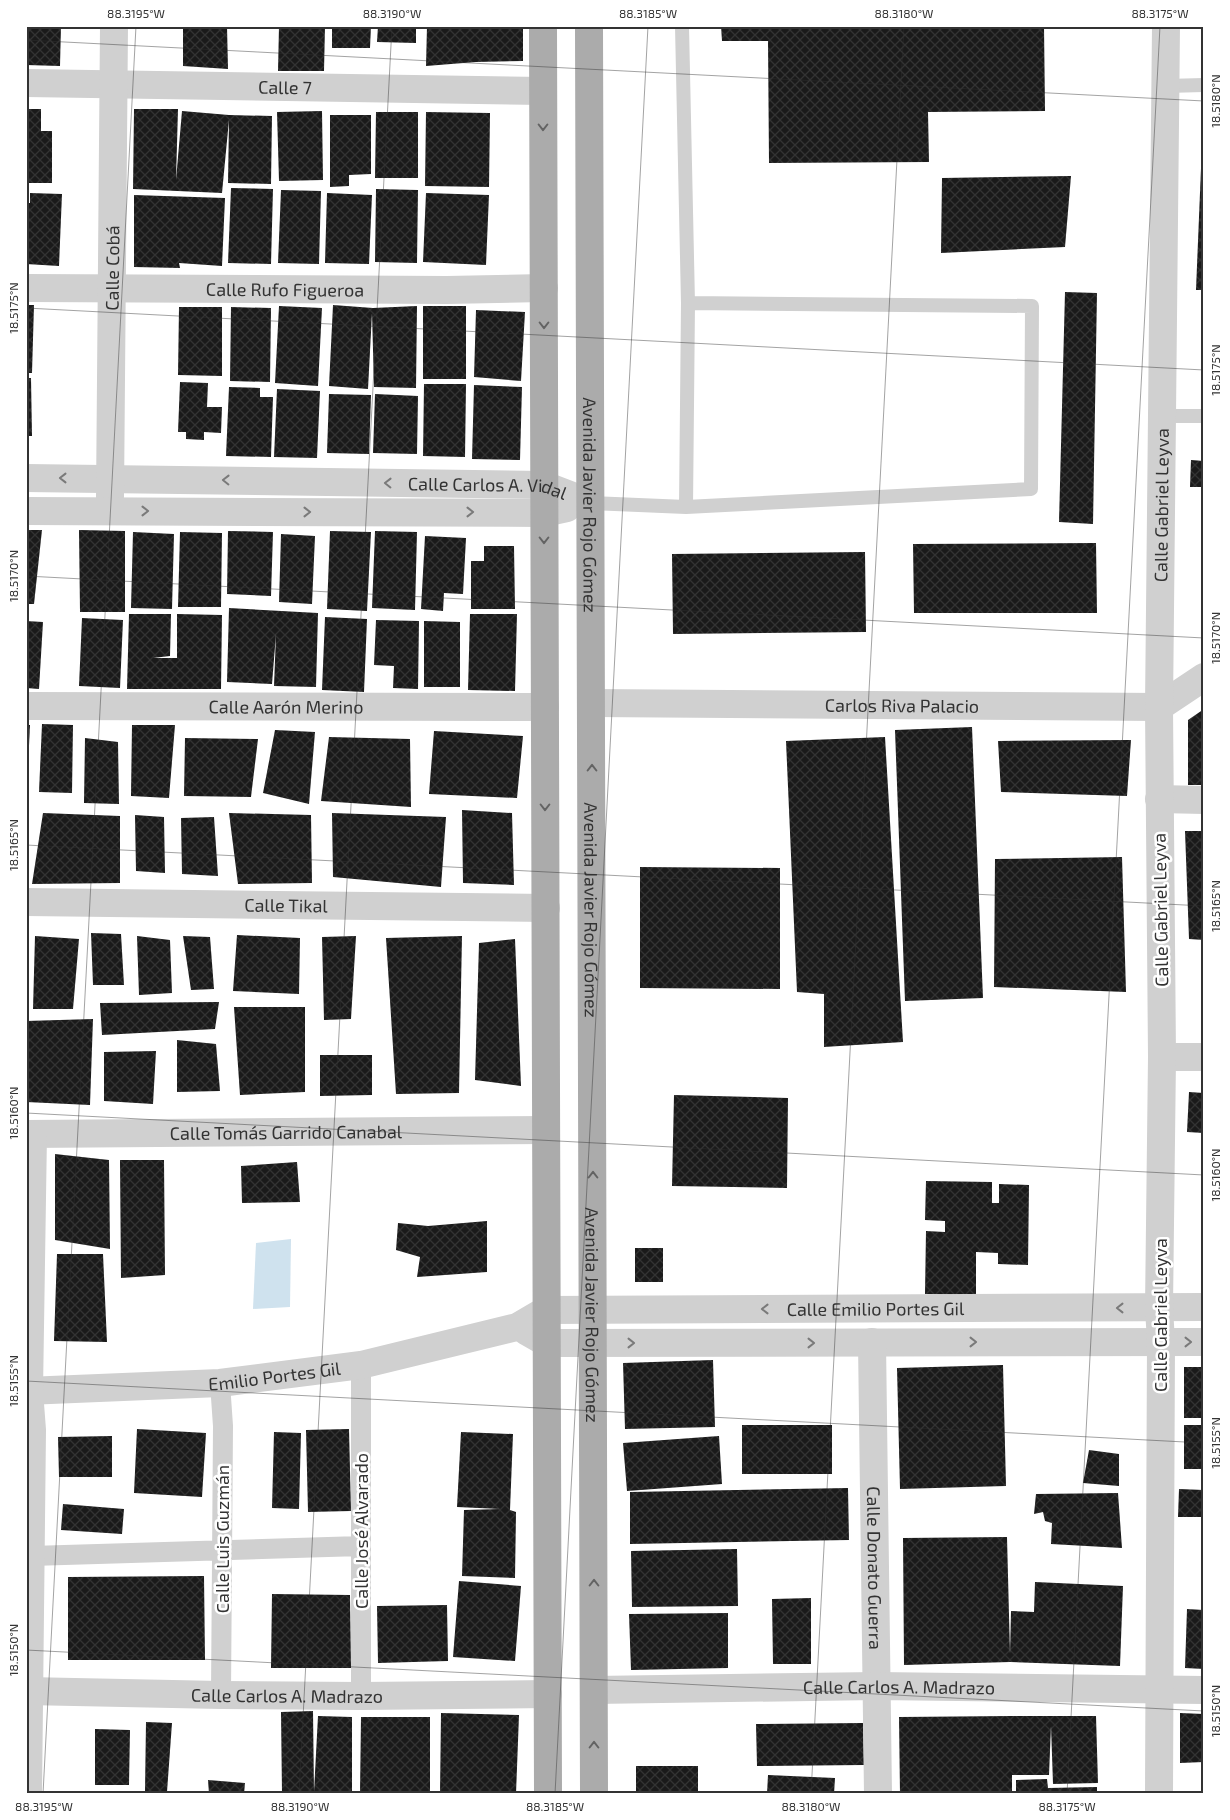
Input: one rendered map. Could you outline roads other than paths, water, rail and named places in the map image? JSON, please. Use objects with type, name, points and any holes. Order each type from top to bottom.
[{"type":"main road","points":[[543,26],[548,1794]]},
{"type":"main road","name":"Avenida Javier Rojo Gómez","points":[[589,26],[594,1794]]},
{"type":"street","name":"Calle Cobá","points":[[110,511],[114,26]]},
{"type":"street","name":"Calle Gabriel Leyva","points":[[1159,1794],[1161,1342],[1159,1308],[1162,1057],[1159,706],[1166,26]]},
{"type":"street","name":"Calle 7","points":[[26,83],[543,92]]},
{"type":"street","name":"Calle Rufo Figueroa","points":[[26,288],[447,290],[544,288]]},
{"type":"street","name":"Calle Carlos A. Vidal","points":[[26,478],[544,485],[591,503]]},
{"type":"street","name":"Calle Carlos A. Vidal","points":[[26,512],[544,513],[591,503]]},
{"type":"street","points":[[1159,706],[1204,677]]},
{"type":"street","name":"Carlos Riva Palacio","points":[[592,702],[1159,706]]},
{"type":"street","name":"Calle Aarón Merino","points":[[26,706],[545,706]]},
{"type":"street","points":[[1159,799],[1204,800]]},
{"type":"street","name":"Calle Tikal","points":[[26,902],[546,908]]},
{"type":"street","points":[[1162,1057],[1204,1057]]},
{"type":"street","name":"Calle Tomás Garrido Canabal","points":[[30,1134],[546,1130]]},
{"type":"street","points":[[28,1794],[31,1556],[29,1515],[32,1430],[28,1391],[30,1134]]},
{"type":"street","name":"Calle Emilio Portes Gil","points":[[546,1310],[1204,1307]]},
{"type":"street","name":"Emilio Portes Gil","points":[[28,1391],[220,1383],[361,1365],[518,1326],[546,1310]]},
{"type":"street","points":[[518,1326],[547,1343]]},
{"type":"street","name":"Calle Donato Guerra","points":[[872,1342],[878,1794]]},
{"type":"street","name":"Calle Emilio Portes Gil","points":[[547,1343],[1204,1342]]},
{"type":"street","name":"Calle José Alvarado","points":[[361,1365],[361,1696]]},
{"type":"street","name":"Calle Luis Guzmán","points":[[220,1383],[223,1426],[221,1695]]},
{"type":"street","points":[[31,1556],[222,1552],[360,1546]]},
{"type":"street","name":"Calle Carlos A. Madrazo","points":[[594,1690],[877,1686],[1204,1690]]},
{"type":"street","name":"Calle Carlos A. Madrazo","points":[[28,1691],[361,1696],[548,1694]]},
{"type":"lane","points":[[682,26],[688,303],[686,507]]},
{"type":"lane","points":[[1166,86],[1204,85]]},
{"type":"lane","points":[[591,503],[686,507],[1031,489],[1032,306],[688,303]]},
{"type":"lane","points":[[1162,416],[1204,416]]},
{"type":"water","points":[[291,1239],[290,1307],[253,1309],[256,1243]]}]
